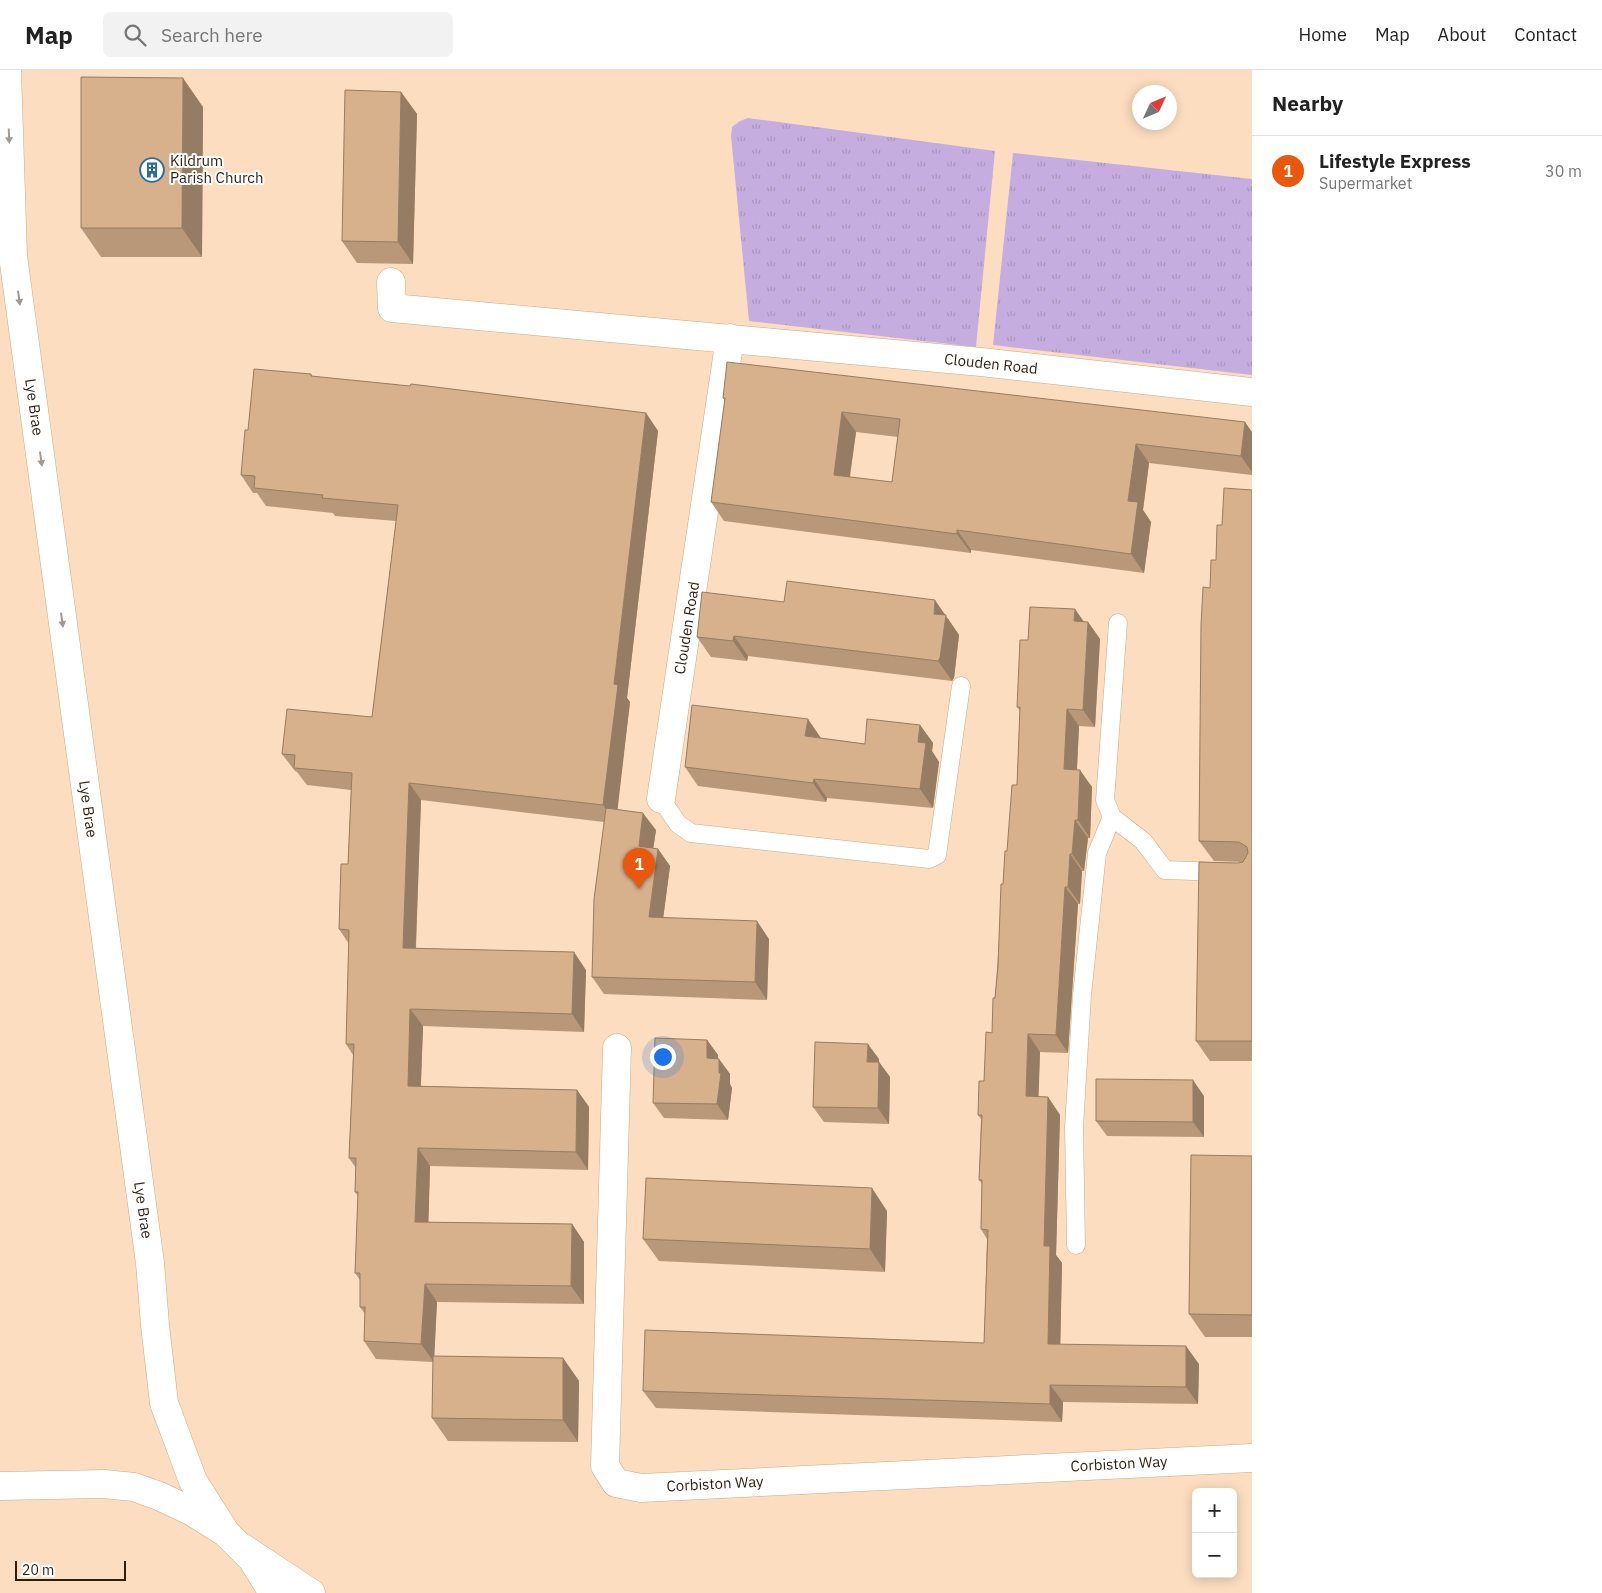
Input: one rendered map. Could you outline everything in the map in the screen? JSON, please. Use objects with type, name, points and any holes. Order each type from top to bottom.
[{"type":"street","name":"Lye Brae","points":[[7,70],[13,256],[150,1263],[154,1325],[164,1403],[193,1481],[231,1538]]},
{"type":"street","name":"Clouden Road","points":[[391,282],[392,308],[981,362],[1252,392]]},
{"type":"street","name":"Clouden Road","points":[[661,799],[730,338]]},
{"type":"street","name":"Corbiston Way","points":[[617,1048],[604,1466],[616,1483],[641,1488],[1252,1458]]},
{"type":"street","points":[[0,1486],[104,1484],[134,1486],[191,1511],[311,1593]]},
{"type":"street","points":[[231,1538],[252,1559],[273,1593]]},
{"type":"lane","points":[[1118,623],[1105,800],[1112,817],[1143,841],[1165,870],[1252,873]]},
{"type":"lane","points":[[661,799],[678,824],[691,832],[928,859],[937,855],[961,686]]},
{"type":"lane","points":[[1076,1245],[1074,1127],[1082,995],[1097,853],[1112,817]]},
{"type":"green space","points":[[748,118],[995,151],[976,347],[749,321],[731,136],[732,127]]},
{"type":"green space","points":[[1013,153],[1252,179],[1252,375],[993,345]]},
{"type":"building","name":"Kildrum Parish Church","points":[[81,77],[183,78],[182,228],[81,228]]},
{"type":"building","points":[[345,90],[401,92],[398,242],[342,241]]},
{"type":"building","points":[[727,362],[1245,422],[1241,456],[1136,444],[1128,501],[1138,502],[1131,554],[957,530],[957,534],[711,502],[725,398],[723,398]],"holes":[[[842,412],[900,419],[892,482],[834,475]]]},
{"type":"building","points":[[254,369],[410,386],[411,384],[646,413],[614,684],[618,685],[603,805],[409,783],[403,948],[574,952],[572,1014],[410,1009],[408,1086],[577,1090],[576,1152],[418,1148],[415,1222],[572,1224],[571,1286],[425,1284],[421,1344],[364,1341],[365,1307],[360,1307],[360,1273],[355,1273],[358,1192],[355,1192],[356,1158],[349,1158],[354,1044],[346,1044],[349,930],[339,929],[341,864],[348,864],[352,773],[294,768],[295,755],[282,754],[287,709],[372,717],[398,505],[322,498],[323,495],[254,488],[255,476],[241,475],[245,430],[248,430]]},
{"type":"building","points":[[1224,488],[1252,490],[1252,1041],[1196,1041],[1199,862],[1238,863],[1243,862],[1248,853],[1247,847],[1239,842],[1199,841],[1203,587],[1210,588],[1211,560],[1216,560],[1217,525],[1222,525]]},
{"type":"building","points":[[787,581],[935,600],[934,614],[946,615],[940,658],[938,661],[734,636],[733,641],[697,637],[702,592],[784,602]]},
{"type":"building","points":[[1030,607],[1075,609],[1074,621],[1088,622],[1083,710],[1067,709],[1064,769],[1080,770],[1078,820],[1075,820],[1068,887],[1065,887],[1056,1035],[1028,1034],[1026,1096],[1048,1097],[1044,1246],[1050,1246],[1048,1344],[1186,1346],[1186,1387],[1050,1385],[1050,1404],[643,1391],[645,1330],[984,1343],[988,1230],[981,1229],[982,1180],[979,1180],[982,1115],[978,1115],[979,1081],[984,1081],[986,1032],[992,1033],[993,998],[995,998],[998,966],[1001,884],[1003,884],[1005,851],[1007,851],[1012,785],[1017,785],[1020,707],[1017,707],[1020,640],[1028,640]]},
{"type":"building","points":[[692,705],[808,719],[805,736],[865,744],[867,719],[920,725],[918,742],[926,743],[920,789],[814,779],[813,783],[685,767]]},
{"type":"building","points":[[606,808],[643,813],[639,846],[658,849],[649,917],[757,921],[755,982],[592,977],[594,899]]},
{"type":"building","points":[[655,1038],[707,1040],[707,1058],[719,1059],[719,1073],[721,1073],[717,1104],[653,1103]]},
{"type":"building","points":[[815,1042],[868,1044],[867,1062],[879,1062],[878,1108],[813,1107]]},
{"type":"building","points":[[1096,1079],[1193,1080],[1193,1122],[1096,1121]]},
{"type":"building","points":[[1191,1155],[1252,1156],[1252,1315],[1189,1314]]},
{"type":"building","points":[[646,1178],[872,1188],[870,1249],[643,1239]]},
{"type":"building","points":[[433,1356],[563,1358],[563,1420],[432,1418]]},
{"type":"place","name":"Kildrum Parish Church","points":[[152,170]]},
{"type":"place","name":"Lifestyle Express","points":[[639,889]]}]
